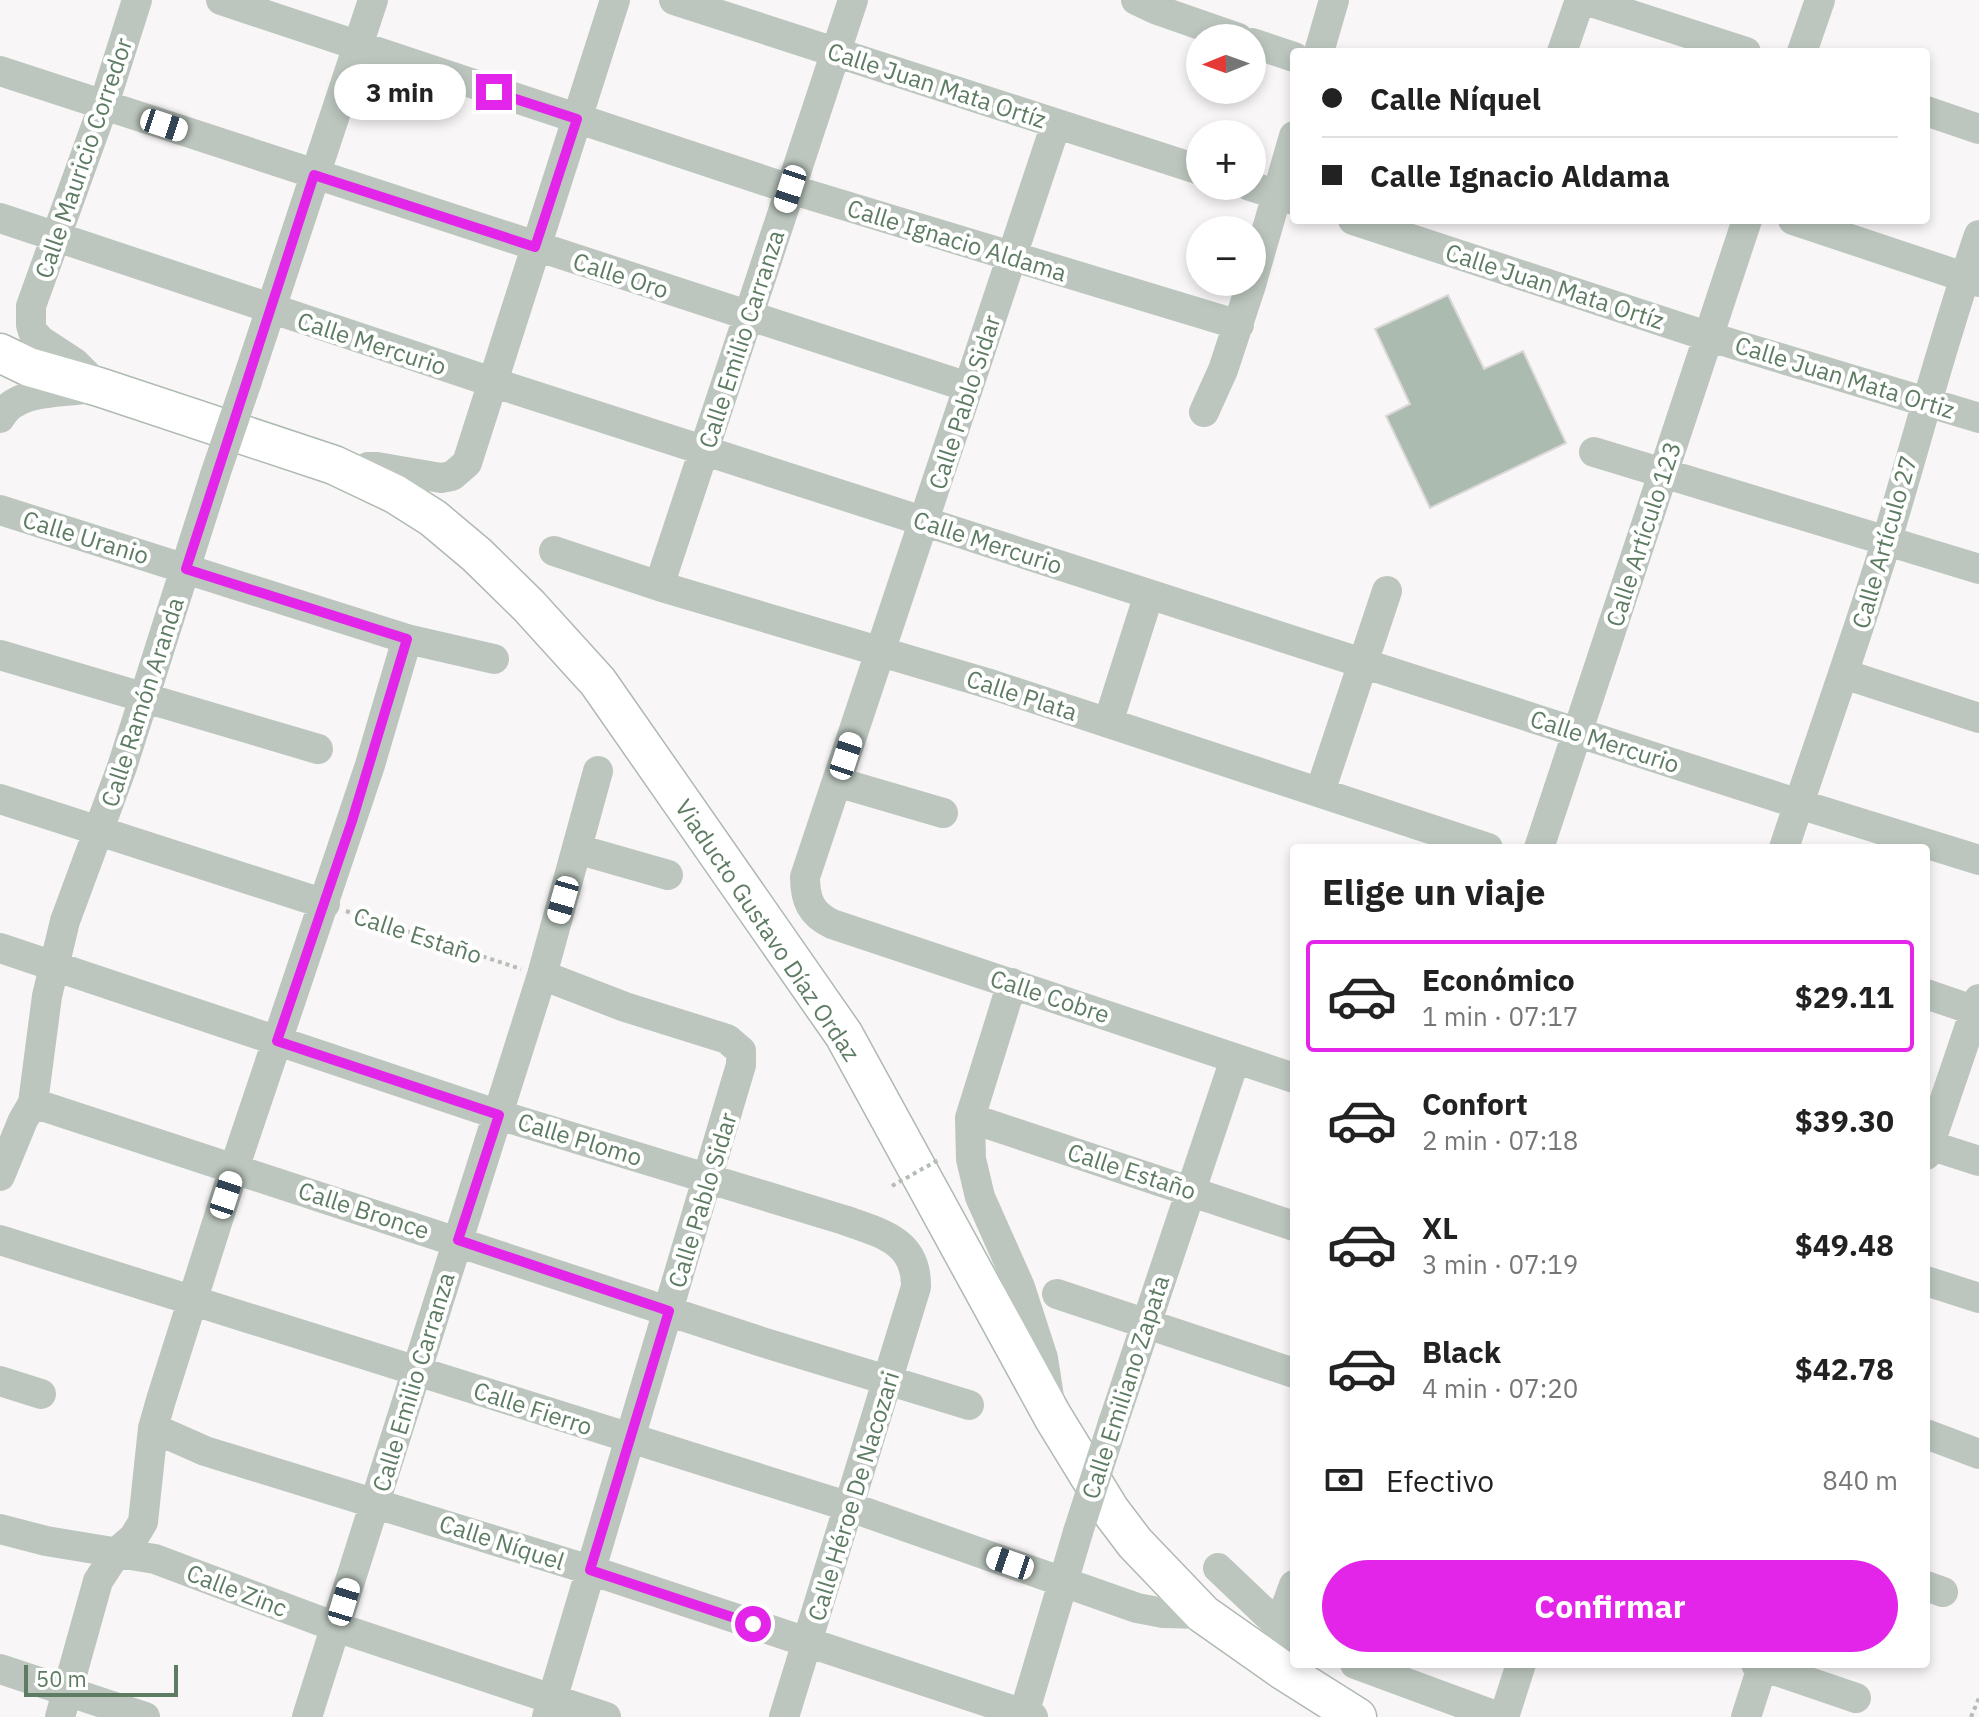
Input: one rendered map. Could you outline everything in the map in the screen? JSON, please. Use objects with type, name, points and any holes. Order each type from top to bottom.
[{"type":"main road","name":"Viaducto Gustavo Díaz Ordaz","points":[[0,353],[29,367],[334,465],[360,477],[433,518],[477,555],[529,606],[598,682],[844,1035],[1053,1417],[1110,1510],[1135,1543],[1203,1614],[1357,1717]]},
{"type":"street","name":"Calle Mauricio Corredor","points":[[99,387],[75,363],[40,340],[33,332],[30,315],[137,0]]},
{"type":"street","name":"Calle Ignacio Aldama","points":[[221,0],[790,189],[1239,325]]},
{"type":"street","name":"Calle Ramón Aranda","points":[[0,1176],[33,1103],[53,966],[65,921],[100,831],[373,0]]},
{"type":"street","points":[[360,477],[368,467],[377,467],[441,478],[452,476],[467,463],[615,0]]},
{"type":"street","name":"Calle Juan Mata Ortíz","points":[[674,0],[1186,166]]},
{"type":"street","name":"Calle Emilio Carranza","points":[[659,586],[853,0]]},
{"type":"street","points":[[1136,0],[1198,24]]},
{"type":"street","points":[[1320,48],[1334,0]]},
{"type":"street","points":[[1564,48],[1583,0],[1733,48]]},
{"type":"street","points":[[1803,48],[1820,0]]},
{"type":"street","points":[[1266,48],[1290,56]]},
{"type":"street","name":"Calle Oro","points":[[0,71],[968,387]]},
{"type":"street","points":[[1930,112],[1979,129]]},
{"type":"street","name":"Calle Pablo Sidar","points":[[811,908],[805,891],[805,877],[1056,124]]},
{"type":"street","points":[[1266,226],[1290,148]]},
{"type":"street","name":"Calle Mercurio","points":[[0,218],[492,382],[1928,844]]},
{"type":"street","name":"Calle Juan Mata Ortíz","points":[[1365,224],[1710,337]]},
{"type":"street","name":"Calle Artículo 123","points":[[1540,844],[1746,224]]},
{"type":"street","points":[[1805,224],[1972,279]]},
{"type":"street","name":"Calle Artículo 27","points":[[1785,844],[1844,674],[1926,401],[1972,279],[1979,235]]},
{"type":"street","points":[[1204,412],[1223,370],[1248,296]]},
{"type":"street","name":"Calle Juan Mata Ortiz","points":[[1710,337],[1979,418]]},
{"type":"street","points":[[0,418],[10,405],[21,399],[99,387]]},
{"type":"street","points":[[1594,452],[1979,569]]},
{"type":"street","name":"Calle Uranio","points":[[0,510],[407,639],[494,659]]},
{"type":"street","name":"Calle Plata","points":[[554,551],[1108,723],[1476,844]]},
{"type":"street","points":[[1320,792],[1387,591]]},
{"type":"street","points":[[1108,723],[1149,594]]},
{"type":"street","points":[[64,1704],[98,1581],[117,1552],[134,1537],[143,1522],[153,1428],[234,1169],[370,765],[407,639]]},
{"type":"street","points":[[0,655],[318,749]]},
{"type":"street","points":[[1844,674],[1979,718]]},
{"type":"street","name":"Calle Emilio Carranza","points":[[307,1717],[499,1115],[542,975],[598,771]]},
{"type":"street","points":[[837,782],[943,813]]},
{"type":"street","name":"Calle Estaño","points":[[0,799],[325,904]]},
{"type":"street","name":"Calle Mercurio","points":[[1930,845],[1979,860]]},
{"type":"street","points":[[577,849],[668,875]]},
{"type":"street","name":"Calle Cobre","points":[[811,908],[820,918],[832,924],[1290,1077]]},
{"type":"street","name":"Calle Plomo","points":[[0,948],[499,1115],[708,1177],[884,1234],[905,1249],[916,1273]]},
{"type":"street","name":"Calle Pablo Sidar","points":[[542,975],[625,1007],[727,1039],[741,1051],[737,1083],[550,1708]]},
{"type":"street","points":[[1012,983],[970,1118],[971,1159],[980,1197],[1020,1287],[1043,1358],[1053,1417]]},
{"type":"street","points":[[1930,995],[1978,1007],[1930,1140]]},
{"type":"street","name":"Calle Emiliano Zapata","points":[[1026,1716],[1078,1532],[1144,1325],[1235,1059]]},
{"type":"street","name":"Calle Bronce","points":[[33,1103],[669,1311],[969,1405]]},
{"type":"street","name":"Calle Estaño","points":[[970,1118],[1290,1225]]},
{"type":"street","points":[[1930,1149],[1979,1161]]},
{"type":"street","name":"Calle Fierro","points":[[0,1240],[850,1507],[1137,1608],[1163,1613],[1203,1614]]},
{"type":"street","name":"Calle Héroe De Nacozari","points":[[784,1717],[916,1287],[916,1273]]},
{"type":"street","points":[[1930,1282],[1979,1298]]},
{"type":"street","points":[[1057,1294],[1290,1372]]},
{"type":"street","points":[[0,1381],[41,1394]]},
{"type":"street","name":"Calle Níquel","points":[[153,1428],[205,1451],[375,1501],[590,1570],[1026,1716]]},
{"type":"street","points":[[1930,1436],[1979,1454]]},
{"type":"street","name":"Calle Zinc","points":[[0,1529],[46,1541],[155,1559],[550,1708],[606,1717]]},
{"type":"street","points":[[1218,1568],[1287,1631]]},
{"type":"street","points":[[1366,1668],[1502,1717],[1520,1668]]},
{"type":"street","points":[[1746,1717],[1760,1668]]},
{"type":"street","points":[[1770,1668],[1856,1698]]},
{"type":"street","points":[[0,1669],[64,1704],[145,1717]]},
{"type":"path","name":"Calle Estaño","points":[[325,904],[542,975]]},
{"type":"path","points":[[885,1190],[940,1159]]},
{"type":"path","points":[[1971,1717],[1979,1698]]},
{"type":"building","points":[[1448,295],[1484,369],[1523,351],[1566,443],[1430,508],[1386,416],[1410,404],[1375,329]]},
{"type":"route","points":[[494,92],[577,119],[535,247],[314,175],[186,569],[407,639],[352,821],[277,1041],[499,1115],[458,1240],[669,1311],[590,1570],[753,1624]]}]
